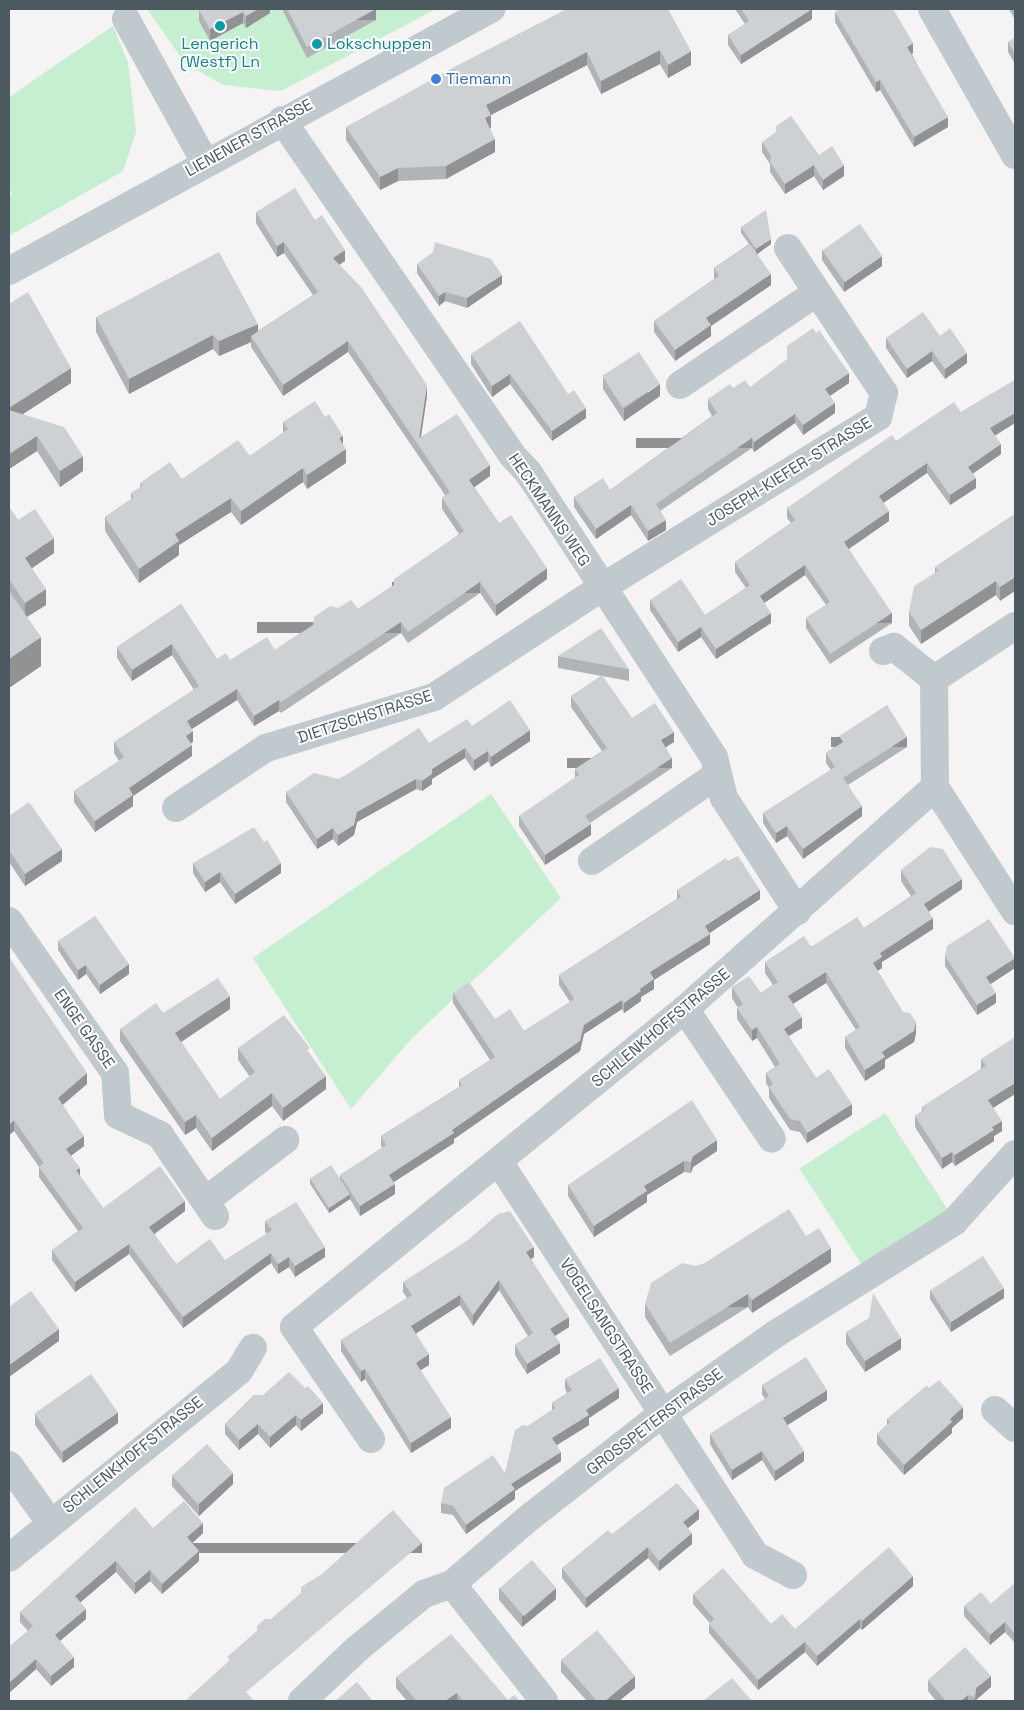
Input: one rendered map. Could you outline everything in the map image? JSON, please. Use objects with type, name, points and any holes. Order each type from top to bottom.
[{"type":"street","name":"LIENENER STRASSE","points":[[9,271],[282,120],[491,9]]},
{"type":"street","points":[[932,9],[1015,155]]},
{"type":"street","points":[[126,19],[205,162]]},
{"type":"street","name":"HECKMANNS WEG","points":[[282,120],[513,456],[528,472],[601,588],[714,757],[724,798],[797,911]]},
{"type":"street","name":"JOSEPH-KIEFER-STRASSE","points":[[601,588],[878,417],[884,393],[788,248]]},
{"type":"street","points":[[680,385],[816,293]]},
{"type":"street","name":"DIETZSCHSTRASSE","points":[[176,808],[266,748],[434,697],[601,588]]},
{"type":"street","points":[[934,679],[1015,626]]},
{"type":"street","points":[[883,651],[894,647],[934,679]]},
{"type":"street","points":[[934,679],[934,787],[1015,911]]},
{"type":"street","points":[[592,860],[718,774]]},
{"type":"street","name":"SCHLENKHOFFSTRASSE","points":[[371,1440],[294,1326],[499,1162],[685,1009],[934,787]]},
{"type":"street","name":"ENGE GASSE","points":[[9,921],[115,1073],[118,1115],[160,1135],[210,1208],[285,1140]]},
{"type":"street","points":[[685,1009],[772,1138]]},
{"type":"street","name":"GROSSPETERSTRASSE","points":[[302,1701],[357,1649],[424,1594],[452,1584],[530,1517],[662,1414],[777,1333],[954,1222],[1015,1154]]},
{"type":"street","name":"VOGELSANGSTRASSE","points":[[499,1162],[755,1555],[792,1575]]},
{"type":"street","name":"SCHLENKHOFFSTRASSE","points":[[9,1558],[50,1522],[239,1371],[253,1348]]},
{"type":"street","points":[[9,1465],[50,1522]]},
{"type":"street","points":[[452,1584],[544,1701]]},
{"type":"green space","points":[[147,9],[436,9],[281,91],[223,85],[185,63]]},
{"type":"green space","points":[[113,26],[128,63],[136,132],[123,171],[9,236],[9,197],[12,195],[9,188],[9,97]]},
{"type":"green space","points":[[491,794],[561,898],[412,1038],[351,1109],[253,958]]},
{"type":"green space","points":[[885,1113],[948,1209],[862,1265],[799,1169]]},
{"type":"building","points":[[200,9],[258,9],[246,16],[243,12],[210,29]]},
{"type":"building","name":"Lokschuppen","points":[[287,9],[376,9],[307,47]]},
{"type":"building","points":[[567,9],[668,9],[691,51],[668,65],[660,50],[601,81],[587,52],[486,105],[491,115],[485,118],[495,139],[446,166],[398,168],[380,177],[346,127],[460,64]]},
{"type":"building","points":[[741,9],[812,9],[741,55],[728,35],[749,21]]},
{"type":"building","points":[[840,9],[893,9],[913,43],[907,47],[948,117],[914,137],[880,80],[876,82],[835,12]]},
{"type":"building","points":[[1015,38],[1015,54],[1008,42]]},
{"type":"building","points":[[791,116],[819,155],[832,146],[844,165],[823,180],[814,165],[785,184],[770,162],[771,156],[762,142],[776,132],[776,126]]},
{"type":"building","points":[[295,188],[315,220],[322,215],[345,250],[333,258],[361,287],[427,385],[419,438],[457,414],[490,465],[469,480],[499,523],[511,515],[547,568],[496,605],[480,582],[408,632],[401,622],[281,702],[279,700],[254,716],[237,689],[187,721],[193,731],[186,736],[192,745],[129,788],[133,795],[95,821],[74,791],[124,757],[114,742],[199,686],[172,644],[132,670],[117,647],[181,604],[217,659],[226,653],[230,660],[267,637],[275,650],[313,625],[314,617],[330,606],[338,608],[351,600],[358,609],[394,585],[394,579],[464,531],[442,498],[450,492],[348,341],[283,385],[251,336],[318,292],[284,242],[277,246],[256,212]]},
{"type":"building","points":[[766,210],[771,239],[756,249],[741,227]]},
{"type":"building","points":[[860,224],[882,256],[845,282],[822,250]]},
{"type":"building","points":[[435,242],[491,259],[502,275],[467,298],[445,292],[439,296],[417,264],[433,252]]},
{"type":"building","points":[[750,244],[771,274],[706,318],[711,325],[675,350],[654,321],[719,276],[714,268]]},
{"type":"building","points":[[219,252],[258,324],[219,341],[213,335],[129,379],[96,317]]},
{"type":"building","points":[[28,292],[71,368],[9,408],[9,304]]},
{"type":"building","points":[[923,312],[940,336],[950,328],[967,353],[945,369],[932,351],[907,369],[886,338]]},
{"type":"building","points":[[520,321],[568,394],[574,390],[586,408],[552,431],[510,374],[492,386],[471,354]]},
{"type":"building","points":[[813,328],[816,333],[819,330],[849,373],[825,389],[835,403],[803,425],[795,414],[754,442],[752,438],[656,504],[666,520],[648,531],[631,505],[596,529],[574,497],[603,478],[610,490],[717,413],[708,399],[730,384],[733,388],[745,380],[750,387],[787,359],[787,346]]},
{"type":"building","points":[[639,352],[660,384],[623,408],[602,376]]},
{"type":"building","points":[[1015,380],[1015,413],[990,428],[1001,444],[968,467],[976,478],[950,495],[927,463],[879,496],[889,511],[844,542],[892,613],[830,654],[806,618],[830,602],[805,565],[760,596],[771,613],[716,649],[701,627],[678,642],[650,600],[681,579],[705,615],[750,585],[735,562],[795,520],[787,508],[892,435],[896,441],[954,402],[961,412]]},
{"type":"building","points":[[315,401],[325,417],[329,414],[343,436],[339,438],[346,449],[307,475],[303,468],[241,511],[231,498],[175,534],[179,541],[139,569],[105,517],[134,497],[131,493],[142,486],[140,483],[170,462],[182,479],[238,440],[250,456],[288,429],[283,422]]},
{"type":"building","points":[[9,410],[64,427],[83,456],[60,471],[37,436],[9,454]]},
{"type":"building","points":[[9,507],[18,520],[35,509],[54,538],[25,558],[46,589],[25,603],[9,579]]},
{"type":"building","points":[[1015,514],[1015,577],[1000,587],[996,581],[921,630],[909,612],[914,586],[938,571],[935,567]]},
{"type":"building","points":[[9,591],[41,637],[9,659]]},
{"type":"building","points":[[601,628],[629,669],[558,656]]},
{"type":"building","points":[[602,675],[632,718],[655,703],[674,732],[661,740],[672,758],[585,816],[591,824],[545,855],[519,816],[579,775],[575,769],[607,748],[571,696]]},
{"type":"building","points":[[510,700],[530,730],[491,757],[488,751],[474,760],[465,748],[432,769],[432,774],[422,781],[416,779],[357,812],[354,825],[338,835],[333,828],[317,839],[286,792],[314,773],[338,779],[419,728],[429,743],[467,719],[472,726]]},
{"type":"building","points":[[887,705],[907,737],[843,778],[862,806],[803,849],[787,826],[776,833],[763,813],[835,767],[826,753],[843,742],[839,736]]},
{"type":"building","points":[[29,802],[62,849],[25,874],[9,850],[9,816]]},
{"type":"building","points":[[254,827],[264,842],[267,840],[281,863],[235,894],[220,872],[205,882],[193,863]]},
{"type":"building","points":[[930,847],[943,849],[962,879],[924,904],[933,918],[880,953],[882,957],[873,963],[903,1012],[910,1013],[916,1022],[914,1031],[882,1052],[885,1057],[865,1070],[845,1037],[860,1027],[826,972],[788,996],[802,1017],[784,1029],[816,1078],[829,1069],[852,1104],[807,1133],[800,1121],[790,1119],[769,1087],[773,1084],[766,1073],[780,1064],[757,1027],[752,1030],[737,1008],[743,1004],[732,987],[749,976],[761,993],[778,982],[765,962],[804,936],[811,947],[857,917],[864,928],[916,893],[901,870]]},
{"type":"building","points":[[738,856],[760,890],[705,926],[710,934],[650,972],[654,979],[640,989],[641,991],[624,1003],[622,1000],[584,1025],[580,1041],[452,1130],[454,1133],[389,1175],[395,1184],[360,1206],[340,1175],[386,1145],[381,1136],[462,1085],[459,1080],[495,1057],[453,993],[469,982],[495,1019],[510,1009],[524,1031],[574,999],[559,975],[681,897],[677,890],[726,858],[728,861]]},
{"type":"building","points":[[95,916],[129,964],[100,985],[86,965],[78,970],[58,941]]},
{"type":"building","points":[[989,919],[1015,958],[986,977],[996,993],[977,1005],[945,956],[947,946]]},
{"type":"building","points":[[9,957],[87,1073],[58,1098],[84,1136],[66,1149],[80,1168],[76,1170],[103,1208],[160,1166],[185,1201],[149,1227],[176,1264],[210,1239],[225,1260],[272,1230],[265,1221],[296,1202],[325,1247],[295,1266],[289,1257],[278,1264],[271,1253],[183,1317],[129,1244],[75,1282],[52,1250],[83,1228],[39,1167],[44,1163],[14,1120],[9,1125]]},
{"type":"building","points":[[218,978],[230,996],[175,1033],[220,1099],[255,1072],[238,1048],[284,1015],[310,1048],[307,1050],[326,1076],[283,1108],[272,1093],[212,1138],[196,1115],[185,1122],[120,1029],[156,1003],[163,1013]]},
{"type":"building","points":[[1015,1037],[1015,1083],[988,1100],[1002,1121],[992,1127],[994,1130],[955,1155],[952,1152],[942,1158],[915,1116],[924,1110],[922,1107],[986,1066],[981,1059]]},
{"type":"building","points":[[692,1100],[717,1140],[693,1156],[691,1162],[684,1161],[644,1186],[647,1191],[594,1226],[568,1185]]},
{"type":"building","points":[[331,1165],[350,1194],[329,1208],[310,1179]]},
{"type":"building","points":[[789,1209],[806,1236],[819,1228],[831,1248],[752,1300],[748,1294],[670,1343],[645,1304],[651,1283],[682,1263],[696,1266],[703,1264]]},
{"type":"building","points":[[510,1211],[534,1247],[526,1252],[569,1317],[550,1329],[560,1343],[527,1364],[515,1345],[533,1333],[499,1280],[473,1315],[460,1295],[411,1326],[429,1354],[416,1363],[451,1417],[411,1443],[365,1369],[361,1371],[341,1340],[412,1295],[403,1282],[468,1240],[498,1214]]},
{"type":"building","points":[[983,1256],[1004,1288],[951,1322],[930,1290]]},
{"type":"building","points":[[31,1291],[59,1329],[9,1365],[9,1307]]},
{"type":"building","points":[[873,1293],[901,1338],[865,1361],[846,1332],[869,1318]]},
{"type":"building","points":[[806,1357],[827,1390],[783,1418],[804,1451],[775,1471],[762,1451],[732,1470],[710,1434],[769,1396],[762,1385]]},
{"type":"building","points":[[600,1358],[619,1388],[586,1410],[589,1415],[552,1438],[561,1452],[511,1484],[515,1489],[466,1525],[453,1506],[441,1503],[444,1488],[493,1455],[505,1473],[515,1430],[523,1425],[528,1426],[555,1408],[552,1403],[572,1390],[565,1379]]},
{"type":"building","points":[[289,1372],[305,1388],[308,1386],[323,1403],[301,1420],[296,1415],[270,1437],[258,1424],[239,1440],[225,1424],[254,1395],[263,1395]]},
{"type":"building","points":[[91,1374],[118,1413],[61,1452],[34,1414]]},
{"type":"building","points":[[939,1380],[963,1407],[950,1419],[952,1422],[904,1465],[877,1434],[890,1422],[887,1419],[927,1385],[929,1388]]},
{"type":"building","points":[[207,1444],[233,1473],[198,1504],[172,1475]]},
{"type":"building","points":[[677,1483],[699,1509],[683,1522],[692,1533],[659,1561],[648,1547],[586,1598],[562,1568],[608,1530],[612,1534]]},
{"type":"building","points":[[184,1501],[203,1523],[187,1537],[199,1551],[162,1584],[150,1570],[135,1583],[116,1561],[75,1596],[86,1609],[55,1635],[74,1657],[51,1676],[36,1659],[9,1683],[9,1647],[33,1626],[20,1612],[135,1507],[153,1528]]},
{"type":"building","points":[[393,1510],[422,1543],[246,1692],[254,1701],[189,1701],[187,1699],[230,1660],[227,1657],[257,1631],[257,1626],[265,1619],[271,1619],[301,1593],[301,1587],[322,1574]]},
{"type":"building","points":[[889,1547],[913,1576],[862,1621],[860,1619],[817,1656],[805,1642],[758,1680],[709,1624],[714,1619],[693,1594],[723,1568],[771,1624],[782,1614],[795,1629]]},
{"type":"building","points":[[532,1560],[556,1588],[524,1616],[500,1588]]},
{"type":"building","points":[[1015,1583],[1015,1634],[1005,1622],[990,1635],[964,1606],[981,1592],[991,1604]]},
{"type":"building","points":[[597,1630],[635,1676],[605,1701],[597,1701],[561,1660]]},
{"type":"building","points":[[451,1634],[508,1700],[514,1695],[520,1701],[463,1701],[457,1693],[445,1701],[417,1701],[396,1677]]},
{"type":"building","points":[[965,1647],[991,1676],[976,1688],[975,1697],[968,1695],[961,1701],[946,1701],[928,1680]]},
{"type":"building","points":[[732,1678],[752,1701],[703,1701]]},
{"type":"building","points":[[357,1682],[373,1701],[335,1701]]},
{"type":"place","name":"Lengerich (Westf) Ln","points":[[220,26]]},
{"type":"place","name":"Lokschuppen","points":[[317,44]]},
{"type":"place","name":"Tiemann","points":[[436,79]]}]
